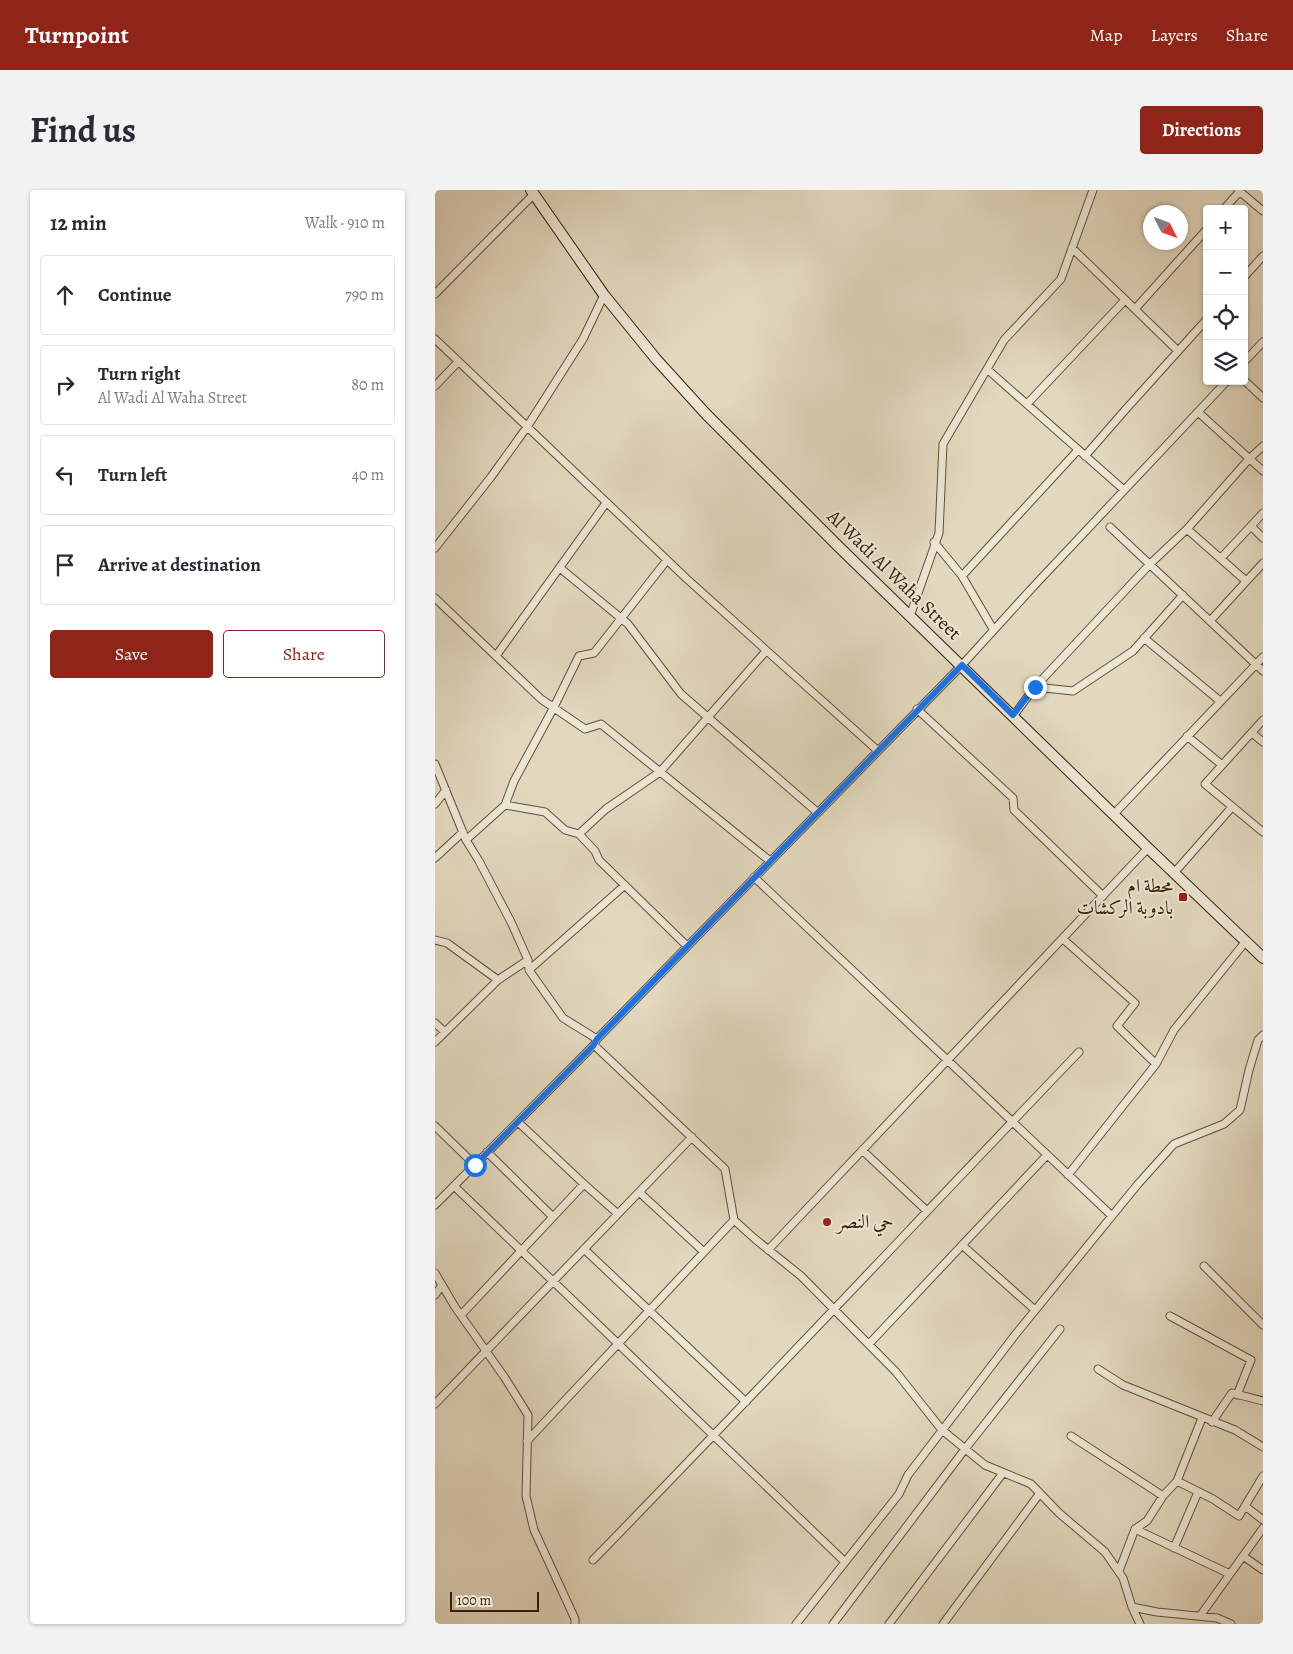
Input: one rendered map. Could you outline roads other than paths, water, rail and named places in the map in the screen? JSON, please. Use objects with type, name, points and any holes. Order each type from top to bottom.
[{"type":"main road","name":"Al Wadi Al Waha Street","points":[[533,192],[604,295],[656,359],[706,414],[910,616],[1263,958]]},
{"type":"street","points":[[910,616],[934,542],[939,533],[943,444],[1004,340],[1061,279],[1093,190]]},
{"type":"street","points":[[1227,205],[1239,191],[1263,212]]},
{"type":"street","points":[[435,294],[533,192]]},
{"type":"street","points":[[1135,309],[1203,233]]},
{"type":"street","points":[[1072,248],[1177,351]]},
{"type":"street","points":[[1248,273],[1263,256]]},
{"type":"street","points":[[435,548],[527,427],[583,339],[604,295]]},
{"type":"street","points":[[1027,404],[1125,300]]},
{"type":"street","points":[[1085,456],[1203,322]]},
{"type":"street","points":[[435,340],[667,560],[877,750]]},
{"type":"street","points":[[1248,358],[1263,342]]},
{"type":"street","points":[[435,386],[458,362]]},
{"type":"street","points":[[987,369],[1123,490]]},
{"type":"street","points":[[1248,384],[1263,398]]},
{"type":"street","points":[[435,1205],[962,665],[993,629],[1223,385]]},
{"type":"street","points":[[1198,412],[1263,472]]},
{"type":"street","points":[[1013,715],[1035,687],[1150,564],[1187,529],[1249,459],[1263,446]]},
{"type":"street","points":[[962,576],[1078,450]]},
{"type":"street","points":[[496,656],[607,503]]},
{"type":"street","points":[[1221,558],[1263,513]]},
{"type":"street","points":[[1251,526],[1263,538]]},
{"type":"street","points":[[1110,527],[1263,671]]},
{"type":"street","points":[[1187,529],[1247,581]]},
{"type":"street","points":[[934,542],[962,576],[993,629]]},
{"type":"street","points":[[466,840],[505,805],[514,781],[579,656],[594,653],[667,560]]},
{"type":"street","points":[[1210,621],[1263,563]]},
{"type":"street","points":[[560,568],[628,624],[681,694],[817,812]]},
{"type":"street","points":[[1035,687],[1073,691],[1133,651],[1183,595]]},
{"type":"street","points":[[435,598],[541,699],[585,729],[601,724],[770,861]]},
{"type":"street","points":[[1144,638],[1220,701]]},
{"type":"street","points":[[579,834],[606,809],[660,772],[766,651]]},
{"type":"street","points":[[1114,814],[1263,657]]},
{"type":"street","points":[[917,709],[1013,798],[1014,810],[1103,896]]},
{"type":"street","points":[[1263,720],[1205,784],[1263,832]]},
{"type":"street","points":[[1251,733],[1263,742]]},
{"type":"street","points":[[1187,736],[1223,765]]},
{"type":"street","points":[[435,764],[466,840],[511,922],[528,960],[529,970],[563,1018],[595,1042],[725,1169],[734,1220],[801,1276],[869,1344],[896,1372],[942,1430],[985,1465],[1031,1484],[1059,1513],[1105,1552],[1123,1578],[1139,1623]]},
{"type":"street","points":[[435,804],[446,790]]},
{"type":"street","points":[[505,805],[545,812],[565,830],[579,834],[595,851],[599,860],[687,946]]},
{"type":"street","points":[[1175,873],[1232,806]]},
{"type":"street","points":[[435,858],[463,832]]},
{"type":"street","points":[[768,1250],[1148,848]]},
{"type":"street","points":[[754,877],[1112,1216]]},
{"type":"street","points":[[529,970],[625,885]]},
{"type":"street","points":[[1063,939],[1135,1003],[1117,1026],[1156,1064]]},
{"type":"street","points":[[435,940],[447,943],[497,980]]},
{"type":"street","points":[[1068,1175],[1156,1064],[1174,1030],[1246,941]]},
{"type":"street","points":[[435,1042],[497,980],[528,960]]},
{"type":"street","points":[[435,1023],[445,1032]]},
{"type":"street","points":[[796,1624],[899,1494],[908,1475],[1035,1310],[1174,1144],[1224,1124],[1240,1110],[1258,1040],[1263,1035]]},
{"type":"street","points":[[593,1560],[714,1436],[1079,1052]]},
{"type":"street","points":[[518,1122],[583,1184],[618,1214]]},
{"type":"street","points":[[435,1126],[475,1165]]},
{"type":"street","points":[[435,1403],[691,1137]]},
{"type":"street","points":[[862,1150],[927,1211]]},
{"type":"street","points":[[487,1152],[553,1217]]},
{"type":"street","points":[[869,1344],[1047,1155]]},
{"type":"street","points":[[461,1315],[583,1184]]},
{"type":"street","points":[[454,1186],[845,1562]]},
{"type":"street","points":[[639,1192],[704,1252]]},
{"type":"street","points":[[527,1441],[734,1220]]},
{"type":"street","points":[[962,1245],[1035,1310]]},
{"type":"street","points":[[584,1249],[746,1402]]},
{"type":"street","points":[[1204,1266],[1263,1325]]},
{"type":"street","points":[[435,1274],[528,1415],[526,1496],[534,1530],[572,1612],[575,1624]]},
{"type":"street","points":[[435,1296],[442,1285]]},
{"type":"street","points":[[1170,1316],[1251,1360],[1237,1395]]},
{"type":"street","points":[[833,1624],[965,1449],[1060,1329]]},
{"type":"street","points":[[1098,1369],[1123,1385],[1201,1418],[1235,1430],[1263,1447]]},
{"type":"street","points":[[1212,1422],[1232,1394],[1263,1401]]},
{"type":"street","points":[[1119,1571],[1135,1530],[1147,1521],[1163,1496],[1177,1481],[1201,1418]]},
{"type":"street","points":[[1071,1436],[1163,1496]]},
{"type":"street","points":[[889,1624],[1003,1473]]},
{"type":"street","points":[[1177,1481],[1239,1516],[1263,1476]]},
{"type":"street","points":[[1174,1548],[1198,1492]]},
{"type":"street","points":[[943,1624],[1040,1493]]},
{"type":"street","points":[[1245,1506],[1263,1520]]},
{"type":"street","points":[[1200,1616],[1263,1528]]},
{"type":"street","points":[[1135,1530],[1230,1574]]},
{"type":"street","points":[[1243,1556],[1263,1570]]},
{"type":"street","points":[[1132,1606],[1157,1612],[1217,1618],[1231,1624]]},
{"type":"place","name":"محطة ام بادوبة الركشات","points":[[1183,897]]},
{"type":"place","name":"حي النصر","points":[[827,1222]]}]
